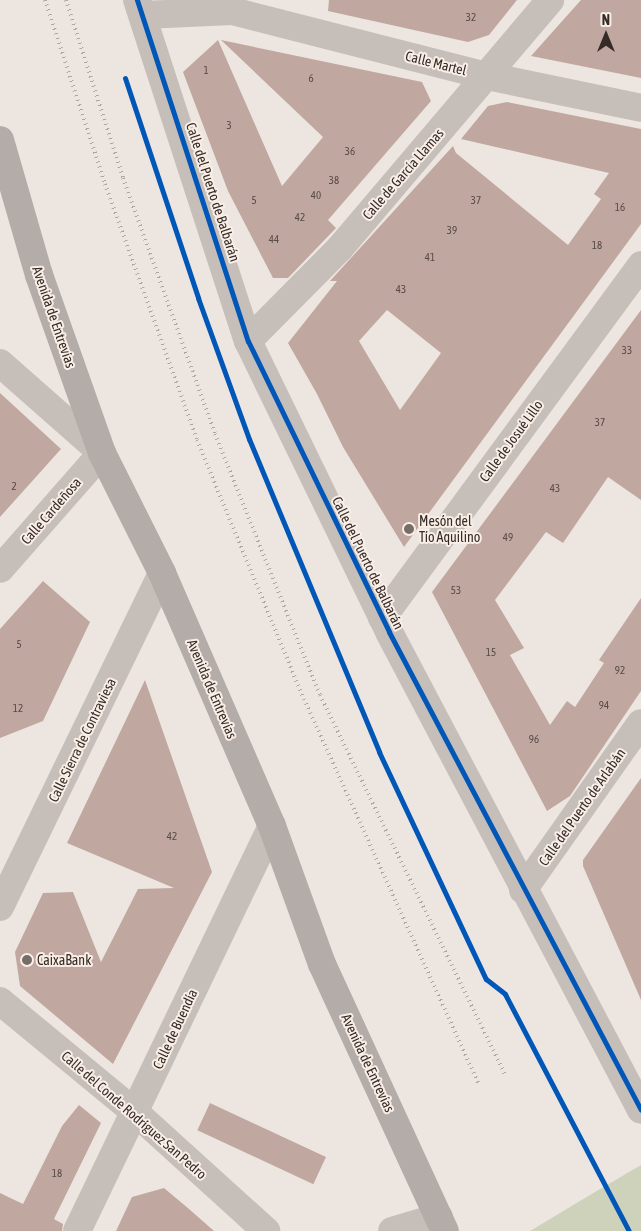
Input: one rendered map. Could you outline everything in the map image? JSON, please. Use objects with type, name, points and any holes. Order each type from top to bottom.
[{"type":"main road","name":"Avenida de Entrevías","points":[[0,140],[39,275],[102,453],[162,572],[272,826],[322,964],[442,1224]]},
{"type":"street","name":"Calle de García Llamas","points":[[248,341],[340,248],[550,0]]},
{"type":"street","name":"Calle Martel","points":[[141,8],[237,6],[487,76],[641,108]]},
{"type":"street","name":"Calle del Puerto de Balbarán","points":[[141,8],[248,341],[382,618],[523,890],[641,1110]]},
{"type":"street","name":"Calle de Josué Lillo","points":[[382,618],[641,265]]},
{"type":"street","points":[[0,363],[102,453]]},
{"type":"street","name":"Calle Cardeñosa","points":[[0,569],[102,453]]},
{"type":"street","name":"Calle Sierra de Contraviesa","points":[[0,907],[162,572]]},
{"type":"street","name":"Calle del Puerto de Arlabán","points":[[523,890],[641,723]]},
{"type":"street","name":"Calle de Buendía","points":[[77,1231],[136,1113],[272,826]]},
{"type":"street","name":"Calle del Conde Rodríguez San Pedro","points":[[0,1001],[136,1113],[266,1231]]},
{"type":"street","points":[[392,1231],[442,1224]]},
{"type":"green space","points":[[641,1165],[641,1231],[530,1231],[595,1192]]},
{"type":"building","points":[[329,0],[517,0],[489,35],[468,42],[328,11]]},
{"type":"building","points":[[581,0],[641,0],[641,78],[531,56]]},
{"type":"building","points":[[218,40],[282,186],[323,137],[221,40],[422,82],[431,101],[328,220],[336,228],[288,278],[273,278],[228,191],[183,72]]},
{"type":"building","points":[[507,102],[641,129],[641,224],[404,547],[343,447],[317,394],[288,343],[337,281],[330,281],[453,146],[456,153],[568,245],[601,199],[594,194],[609,173],[461,139],[488,106]],"holes":[[[387,310],[441,353],[400,410],[359,341]]]},
{"type":"building","points":[[641,310],[641,500],[608,477],[563,543],[546,532],[495,600],[524,648],[510,655],[550,725],[567,701],[575,707],[604,663],[599,660],[641,598],[641,691],[570,796],[547,811],[432,592]]},
{"type":"building","points":[[0,393],[61,449],[0,517]]},
{"type":"building","points":[[43,581],[90,622],[43,721],[0,738],[0,629]]},
{"type":"building","points":[[145,680],[212,872],[113,1064],[20,986],[15,952],[43,893],[73,892],[101,962],[138,889],[174,888],[67,843]]},
{"type":"building","points":[[641,778],[641,1000],[583,866],[583,860]]},
{"type":"building","points":[[210,1103],[326,1157],[313,1184],[197,1130]]},
{"type":"building","points":[[79,1105],[101,1123],[54,1219],[63,1224],[62,1231],[0,1231],[0,1193],[23,1204],[62,1126]]},
{"type":"building","points":[[164,1188],[214,1231],[116,1231],[132,1197]]},
{"type":"railway","points":[[45,0],[105,184],[197,440],[304,699],[479,1084]]},
{"type":"railway","points":[[66,0],[123,178],[215,434],[320,695],[505,1074]]},
{"type":"cycle path","points":[[137,0],[248,341],[389,632],[641,1110]]},
{"type":"cycle path","points":[[125,78],[198,298],[249,439],[379,752],[486,979],[505,994],[629,1231]]},
{"type":"place","name":"Mesón del Tío Aquilino","points":[[409,529]]},
{"type":"place","name":"CaixaBank","points":[[27,960]]}]
